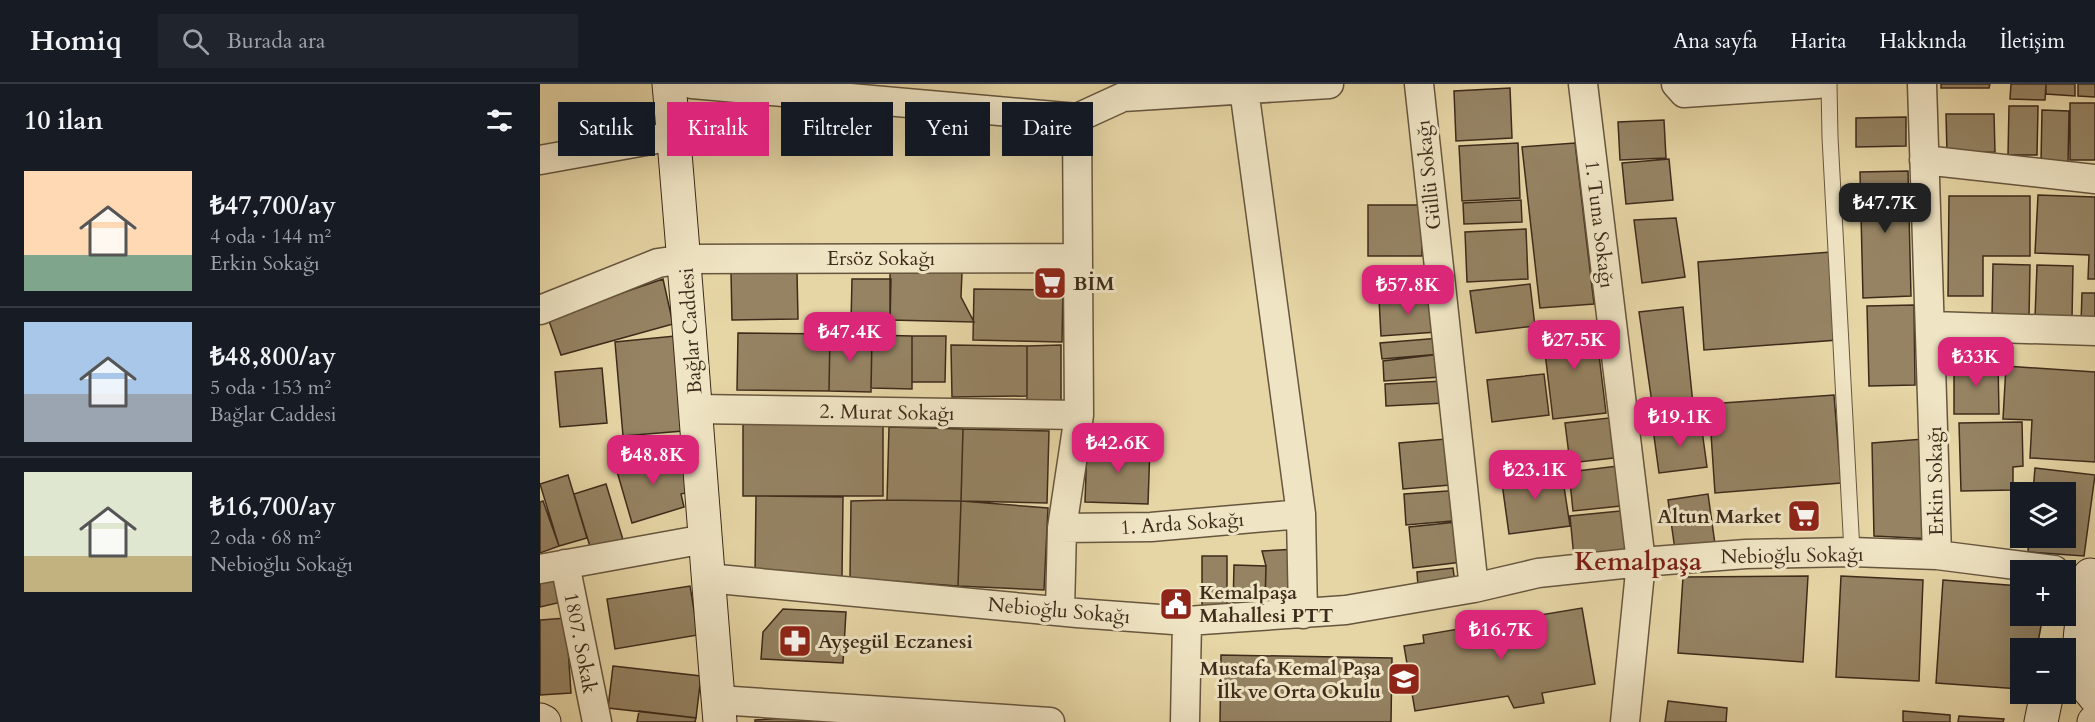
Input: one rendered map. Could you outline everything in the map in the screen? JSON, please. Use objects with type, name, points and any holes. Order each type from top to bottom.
[{"type":"street","name":"Bağlar Caddesi","points":[[669,84],[670,102]]},
{"type":"street","points":[[692,84],[1002,111]]},
{"type":"street","points":[[1093,111],[1123,97],[1329,84]]},
{"type":"street","name":"Güllü Sokağı","points":[[1419,84],[1474,588]]},
{"type":"street","name":"1. Tuna Sokağı","points":[[1583,84],[1641,562],[1625,722]]},
{"type":"street","points":[[1676,84],[1684,93],[1818,84]]},
{"type":"street","name":"Erkin Sokağı","points":[[1922,84],[1937,555]]},
{"type":"street","points":[[1244,89],[1301,514],[1303,614]]},
{"type":"street","points":[[540,160],[667,137]]},
{"type":"street","name":"Bağlar Caddesi","points":[[675,156],[685,259],[707,578],[719,711]]},
{"type":"street","points":[[1060,611],[1062,528],[1079,415],[1077,156]]},
{"type":"street","points":[[1924,160],[2095,179]]},
{"type":"street","name":"Ersöz Sokağı","points":[[540,310],[658,263],[685,259],[1078,258]]},
{"type":"street","points":[[1931,326],[2095,331]]},
{"type":"street","name":"2. Murat Sokağı","points":[[696,409],[1079,415]]},
{"type":"street","name":"1. Arda Sokağı","points":[[1062,528],[1151,527],[1301,514]]},
{"type":"street","points":[[553,567],[705,539]]},
{"type":"street","name":"Nebioğlu Sokağı","points":[[707,578],[1187,621],[1346,610],[1474,588],[1538,573],[1746,554],[1852,552],[1937,555],[2010,564]]},
{"type":"street","name":"1807. Sokak","points":[[553,567],[597,722]]},
{"type":"street","points":[[2060,638],[2086,569]]},
{"type":"street","points":[[2086,569],[2080,667],[2086,686],[2095,697]]},
{"type":"street","points":[[1185,722],[1187,621]]},
{"type":"street","points":[[2041,722],[2045,704]]},
{"type":"street","points":[[719,711],[1050,722]]},
{"type":"street","points":[[540,720],[544,722]]},
{"type":"lane","points":[[1829,84],[1852,552]]},
{"type":"building","points":[[1941,84],[1990,84],[1989,88],[1941,88]]},
{"type":"building","points":[[2011,84],[2046,84],[2045,100],[2010,99]]},
{"type":"building","points":[[2046,84],[2075,84],[2075,96],[2046,94]]},
{"type":"building","points":[[2078,84],[2095,84],[2095,97],[2078,96]]},
{"type":"building","points":[[1510,88],[1512,138],[1456,141],[1454,91]]},
{"type":"building","points":[[2070,103],[2095,103],[2095,160],[2070,160]]},
{"type":"building","points":[[2009,106],[2038,106],[2037,155],[2008,155]]},
{"type":"building","points":[[2042,110],[2069,111],[2068,164],[2041,163]]},
{"type":"building","points":[[1946,114],[1994,114],[1995,152],[1947,153]]},
{"type":"building","points":[[1906,117],[1906,146],[1856,147],[1856,118]]},
{"type":"building","points":[[1664,120],[1666,158],[1620,160],[1618,122]]},
{"type":"building","points":[[1518,143],[1520,198],[1462,201],[1459,146]]},
{"type":"building","points":[[1575,143],[1594,304],[1540,308],[1522,147]]},
{"type":"building","points":[[1669,159],[1673,200],[1626,204],[1622,163]]},
{"type":"building","points":[[1908,171],[1911,296],[1863,298],[1860,172]]},
{"type":"building","points":[[2038,195],[2095,197],[2095,279],[2088,279],[2089,255],[2035,253]]},
{"type":"building","points":[[1949,196],[2030,196],[2030,256],[1983,256],[1983,296],[1948,296]]},
{"type":"building","points":[[1521,200],[1522,222],[1464,224],[1463,203]]},
{"type":"building","points":[[1368,205],[1422,205],[1422,256],[1368,256]]},
{"type":"building","points":[[1676,218],[1685,277],[1642,283],[1634,220]]},
{"type":"building","points":[[1526,229],[1528,279],[1467,282],[1465,232]]},
{"type":"building","points":[[1831,252],[1838,340],[1704,350],[1698,262]]},
{"type":"building","points":[[1993,264],[2030,265],[2029,318],[1992,317]]},
{"type":"building","points":[[2037,265],[2073,266],[2072,319],[2035,318]]},
{"type":"building","points":[[890,271],[962,272],[961,297],[974,322],[890,320]]},
{"type":"building","points":[[797,272],[798,319],[732,320],[731,273]]},
{"type":"building","points":[[663,279],[673,324],[561,355],[548,318]]},
{"type":"building","points":[[852,279],[891,279],[890,323],[851,323]]},
{"type":"building","points":[[1530,284],[1535,326],[1476,333],[1470,291]]},
{"type":"building","points":[[974,289],[1063,290],[1062,342],[973,340]]},
{"type":"building","points":[[2082,293],[2095,293],[2095,324],[2081,324]]},
{"type":"building","points":[[1435,296],[1437,332],[1381,336],[1379,299]]},
{"type":"building","points":[[1914,305],[1915,385],[1869,386],[1867,306]]},
{"type":"building","points":[[1683,307],[1693,404],[1653,410],[1639,312]]},
{"type":"building","points":[[1595,322],[1606,413],[1553,419],[1542,328]]},
{"type":"building","points":[[738,333],[830,334],[829,391],[737,390]]},
{"type":"building","points":[[830,334],[872,335],[871,392],[829,391]]},
{"type":"building","points":[[872,335],[912,336],[912,389],[871,388]]},
{"type":"building","points":[[675,336],[683,431],[623,436],[615,342]]},
{"type":"building","points":[[912,336],[946,336],[945,382],[912,382]]},
{"type":"building","points":[[1440,338],[1441,354],[1382,359],[1380,343]]},
{"type":"building","points":[[951,345],[1027,346],[1027,396],[952,397]]},
{"type":"building","points":[[1061,345],[1061,404],[1027,404],[1027,346]]},
{"type":"building","points":[[1441,354],[1441,377],[1384,381],[1383,361]]},
{"type":"building","points":[[1954,361],[1998,361],[1999,414],[1954,414]]},
{"type":"building","points":[[2006,366],[2095,372],[2095,462],[2030,458],[2032,420],[2003,419]]},
{"type":"building","points":[[602,368],[607,423],[560,427],[555,372]]},
{"type":"building","points":[[1544,374],[1549,415],[1492,422],[1487,380]]},
{"type":"building","points":[[1444,381],[1445,403],[1386,406],[1385,384]]},
{"type":"building","points":[[1834,395],[1841,483],[1715,493],[1709,404]]},
{"type":"building","points":[[1618,417],[1622,457],[1570,463],[1565,423]]},
{"type":"building","points":[[743,418],[883,420],[883,496],[743,496]]},
{"type":"building","points":[[2022,422],[2023,466],[2013,467],[2013,482],[2010,482],[2010,490],[1961,491],[1959,423]]},
{"type":"building","points":[[1701,423],[1707,467],[1659,473],[1653,429]]},
{"type":"building","points":[[889,427],[963,429],[961,501],[887,500]]},
{"type":"building","points":[[963,429],[1049,431],[1047,503],[961,501]]},
{"type":"building","points":[[1446,439],[1450,485],[1403,489],[1399,443]]},
{"type":"building","points":[[1924,439],[1932,539],[1874,536],[1872,443]]},
{"type":"building","points":[[1087,444],[1150,446],[1148,504],[1085,502]]},
{"type":"building","points":[[677,451],[689,492],[681,494],[684,507],[632,523],[616,468]]},
{"type":"building","points":[[1626,465],[1630,505],[1573,511],[1569,472]]},
{"type":"building","points":[[1561,467],[1570,526],[1509,534],[1501,476]]},
{"type":"building","points":[[2035,468],[2095,475],[2084,556],[2028,552],[2028,548],[2076,548],[2076,482],[2034,482]]},
{"type":"building","points":[[568,475],[587,538],[559,546],[540,484]]},
{"type":"building","points":[[606,484],[624,543],[592,553],[574,494]]},
{"type":"building","points":[[1462,490],[1464,520],[1406,525],[1404,494]]},
{"type":"building","points":[[1708,494],[1715,544],[1675,550],[1668,500]]},
{"type":"building","points":[[756,496],[843,497],[842,576],[755,575]]},
{"type":"building","points":[[543,501],[559,546],[540,553],[540,502]]},
{"type":"building","points":[[851,501],[961,501],[958,586],[850,578]]},
{"type":"building","points":[[961,501],[1048,508],[1044,590],[958,586]]},
{"type":"building","points":[[1630,510],[1634,551],[1574,558],[1570,516]]},
{"type":"building","points":[[1457,522],[1462,562],[1413,568],[1409,527]]},
{"type":"building","points":[[1297,549],[1300,600],[1265,602],[1266,566],[1262,551]]},
{"type":"building","points":[[1202,556],[1227,556],[1227,609],[1202,609]]},
{"type":"building","points":[[1234,565],[1266,566],[1265,609],[1233,608]]},
{"type":"building","points":[[1453,568],[1455,583],[1418,586],[1417,572]]},
{"type":"building","points":[[559,569],[566,601],[540,607],[540,573]]},
{"type":"building","points":[[1808,576],[1803,662],[1678,653],[1683,577]]},
{"type":"building","points":[[1841,576],[1923,580],[1919,681],[1836,677]]},
{"type":"building","points":[[1943,580],[2010,585],[2010,626],[2041,626],[2039,638],[2010,638],[2010,688],[1936,683]]},
{"type":"building","points":[[690,586],[698,635],[615,649],[607,599]]},
{"type":"building","points":[[1582,608],[1595,684],[1542,693],[1544,703],[1514,708],[1508,696],[1415,711],[1404,646],[1424,643],[1423,635]]},
{"type":"building","points":[[783,609],[846,612],[843,663],[761,659],[763,632]]},
{"type":"building","points":[[566,618],[571,693],[540,695],[540,620]]},
{"type":"building","points":[[1221,655],[1392,658],[1391,722],[1220,722]]},
{"type":"building","points":[[613,666],[701,676],[696,718],[608,708]]},
{"type":"building","points":[[1668,701],[1727,708],[1726,722],[1665,722]]},
{"type":"building","points":[[639,711],[696,718],[695,722],[637,722]]},
{"type":"building","points":[[1903,711],[1950,715],[1950,722],[1903,722]]},
{"type":"building","points":[[828,715],[828,722],[755,722],[755,720]]},
{"type":"building","points":[[1959,716],[2004,719],[2003,722],[1958,722]]},
{"type":"place","name":"BİM","points":[[1050,283]]},
{"type":"place","name":"Altun Market","points":[[1804,516]]},
{"type":"place","name":"Kemalpaşa Mahallesi PTT","points":[[1176,604]]},
{"type":"place","name":"Ayşegül Eczanesi","points":[[795,641]]},
{"type":"place","name":"Mustafa Kemal Paşa İlk ve Orta Okulu","points":[[1404,679]]},
{"type":"district","name":"Kemalpaşa","points":[[1638,561]]}]
